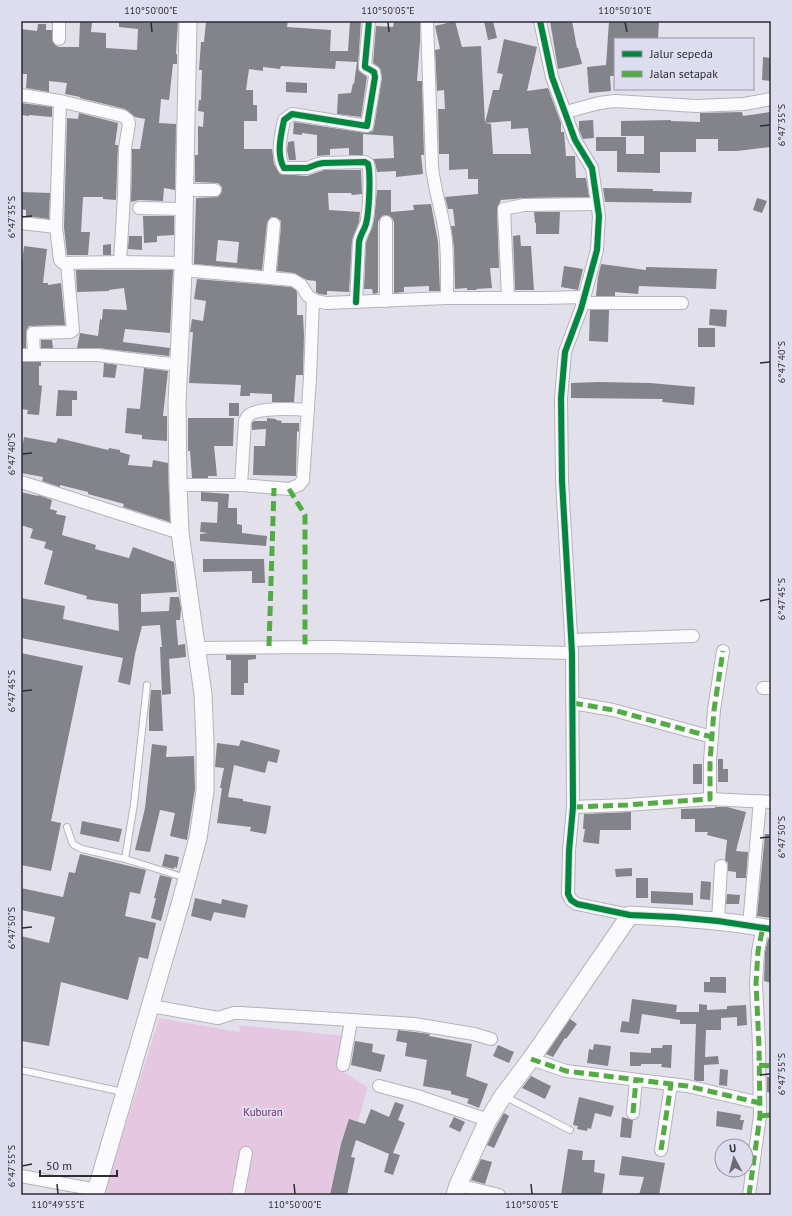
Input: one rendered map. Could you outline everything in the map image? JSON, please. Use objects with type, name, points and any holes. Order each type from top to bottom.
[{"type":"main road","points":[[96,1193],[188,879],[202,818],[205,784],[203,694],[180,533],[178,485],[177,404],[183,267],[188,21]]},
{"type":"main road","points":[[457,1190],[488,1120],[503,1096],[630,915],[718,921],[761,927]]},
{"type":"street","points":[[59,21],[59,39]]},
{"type":"street","points":[[356,302],[359,242],[368,214],[368,164],[365,162],[323,163],[307,168],[284,168],[280,152],[280,141],[284,120],[292,114],[367,126],[375,77],[374,72],[365,67],[368,21]]},
{"type":"street","points":[[428,21],[432,166],[434,185],[445,232],[447,298]]},
{"type":"street","points":[[540,21],[552,77],[575,140],[592,168],[599,216],[597,250],[583,300],[565,352],[561,398],[562,481],[572,640],[573,703],[573,807],[568,894],[571,900],[577,904],[630,915]]},
{"type":"street","points":[[21,95],[60,101],[123,116],[128,120],[129,124],[125,148],[120,262]]},
{"type":"street","points":[[566,112],[599,103],[615,101],[696,106],[744,104],[771,99]]},
{"type":"street","points":[[60,101],[56,227],[60,260],[63,263],[120,262],[183,267],[293,280],[301,285],[308,296],[316,301],[326,303],[447,298],[508,298],[682,303]]},
{"type":"street","points":[[184,190],[215,190]]},
{"type":"street","points":[[508,298],[504,209],[512,206],[597,204]]},
{"type":"street","points":[[138,208],[184,209]]},
{"type":"street","points":[[386,222],[386,301]]},
{"type":"street","points":[[21,223],[56,227]]},
{"type":"street","points":[[268,278],[274,224]]},
{"type":"street","points":[[34,355],[33,333],[70,332],[73,330],[67,263]]},
{"type":"street","points":[[178,485],[241,485],[288,489],[300,485],[303,480],[308,410],[313,299]]},
{"type":"street","points":[[21,355],[97,355],[179,366]]},
{"type":"street","points":[[241,485],[245,421],[249,415],[260,411],[282,409],[308,410]]},
{"type":"street","points":[[21,482],[180,533]]},
{"type":"street","points":[[572,640],[693,636]]},
{"type":"street","points":[[196,648],[334,647],[572,653]]},
{"type":"street","points":[[710,799],[710,761],[714,710],[723,652]]},
{"type":"street","points":[[573,703],[613,710],[712,737]]},
{"type":"street","points":[[573,807],[710,799],[765,801],[761,927],[756,983],[765,1065],[760,1103],[765,1116],[749,1195]]},
{"type":"street","points":[[718,921],[721,866]]},
{"type":"street","points":[[151,1006],[218,1018],[234,1013],[240,1013],[414,1024],[474,1034],[491,1039]]},
{"type":"street","points":[[343,1065],[351,1021]]},
{"type":"street","points":[[530,1059],[566,1071],[687,1086],[760,1103]]},
{"type":"street","points":[[634,1113],[636,1080]]},
{"type":"street","points":[[661,1150],[671,1084]]},
{"type":"street","points":[[379,1086],[417,1096],[488,1120]]},
{"type":"street","points":[[238,1195],[246,1153]]},
{"type":"street","points":[[21,1176],[96,1193]]},
{"type":"street","points":[[457,1190],[499,1195]]},
{"type":"lane","points":[[125,859],[134,804],[147,684]]},
{"type":"lane","points":[[67,826],[72,842],[74,845],[82,849],[125,859],[188,879]]},
{"type":"lane","points":[[21,1070],[125,1093]]},
{"type":"lane","points":[[503,1096],[570,1130]]},
{"type":"green space","name":"Kuburan","points":[[159,1018],[240,1032],[239,1025],[344,1036],[336,1068],[368,1087],[337,1195],[104,1195]]},
{"type":"building","points":[[80,21],[92,22],[91,32],[106,33],[106,48],[137,50],[138,29],[119,27],[119,21],[178,21],[176,54],[177,64],[173,64],[169,100],[161,99],[159,123],[176,124],[175,190],[164,188],[163,201],[139,200],[131,202],[132,149],[140,149],[145,119],[135,117],[125,109],[65,94],[67,83],[49,81],[49,92],[26,88],[27,74],[21,74],[21,29],[37,31],[38,24],[46,24],[46,30],[52,30],[52,39],[55,45],[59,47],[79,47]]},
{"type":"building","points":[[206,21],[288,21],[287,27],[331,30],[330,51],[348,51],[350,21],[361,21],[358,67],[359,71],[367,77],[361,117],[337,114],[338,94],[351,93],[353,83],[354,84],[357,62],[336,61],[335,69],[281,66],[280,69],[263,67],[263,71],[249,69],[246,90],[253,90],[253,105],[257,105],[257,121],[244,121],[244,149],[272,149],[274,164],[280,174],[307,176],[324,170],[361,170],[362,194],[352,195],[351,193],[328,193],[329,210],[360,212],[359,222],[352,241],[349,292],[327,291],[327,295],[319,294],[316,292],[316,281],[307,280],[294,273],[277,271],[281,221],[275,217],[271,217],[267,223],[262,270],[194,264],[196,198],[218,197],[222,190],[222,187],[218,183],[195,182],[195,155],[198,155],[198,126],[203,127],[204,112],[198,111],[199,100],[201,100],[202,70],[199,70],[201,42],[204,42]],"holes":[[[218,240],[239,242],[237,263],[216,261]]]},
{"type":"building","points":[[394,21],[420,21],[417,81],[422,81],[424,155],[421,155],[423,174],[396,177],[396,171],[377,172],[373,159],[394,158],[393,136],[363,134],[363,155],[349,155],[349,148],[330,149],[330,155],[317,156],[317,135],[302,133],[302,135],[293,134],[294,122],[366,133],[373,131],[382,78],[380,68],[373,63],[376,26],[393,27]]},
{"type":"building","points":[[455,21],[462,47],[481,46],[485,123],[493,90],[499,90],[503,74],[497,73],[504,39],[537,47],[527,91],[548,88],[561,123],[561,132],[564,132],[566,156],[575,156],[576,178],[586,178],[589,197],[524,198],[501,200],[497,209],[499,268],[490,268],[492,288],[476,289],[477,290],[467,290],[467,288],[455,289],[454,248],[451,226],[455,226],[453,209],[448,209],[445,197],[478,194],[478,179],[468,179],[468,169],[449,170],[449,154],[439,154],[438,109],[445,109],[444,90],[437,91],[435,50],[440,49],[435,26]],"holes":[[[511,121],[511,129],[528,128],[531,154],[493,154],[491,124],[485,123]]]},
{"type":"building","points":[[484,21],[493,21],[497,38],[488,40]]},
{"type":"building","points":[[550,21],[572,21],[577,48],[582,64],[558,69]]},
{"type":"building","points":[[609,21],[659,21],[658,38],[614,38],[614,76],[610,76],[611,91],[589,93],[587,67],[606,65]]},
{"type":"building","points":[[763,57],[771,58],[771,81],[762,80]]},
{"type":"building","points":[[286,82],[307,83],[307,93],[286,92]]},
{"type":"building","points":[[21,103],[52,107],[52,117],[21,115]]},
{"type":"building","points":[[742,112],[743,116],[770,112],[771,147],[736,151],[718,151],[718,139],[696,139],[696,152],[660,152],[660,173],[617,172],[617,151],[596,151],[596,137],[626,137],[626,154],[644,154],[644,136],[621,136],[621,121],[671,120],[700,122],[700,113]]},
{"type":"building","points":[[79,113],[118,123],[115,145],[118,145],[116,200],[103,199],[103,197],[83,197],[81,232],[90,232],[88,255],[67,255],[64,227],[67,118],[78,119]]},
{"type":"building","points":[[593,120],[594,138],[583,139],[579,130],[579,121]]},
{"type":"building","points":[[294,141],[296,160],[289,160],[287,150],[288,142]]},
{"type":"building","points":[[603,188],[653,189],[653,191],[692,192],[691,203],[605,202]]},
{"type":"building","points":[[377,190],[391,190],[391,212],[414,210],[413,205],[431,204],[438,242],[440,291],[429,291],[429,286],[404,287],[404,292],[394,293],[394,222],[392,218],[386,215],[382,216],[378,222],[378,293],[373,294],[372,289],[364,289],[366,243],[374,220]]},
{"type":"building","points":[[21,192],[50,193],[49,219],[26,216],[26,210],[21,209]]},
{"type":"building","points":[[757,198],[767,201],[762,213],[753,210]]},
{"type":"building","points":[[534,212],[560,212],[559,234],[536,234]]},
{"type":"building","points":[[143,216],[174,216],[174,235],[157,236],[157,242],[144,243]]},
{"type":"building","points":[[520,235],[521,246],[531,246],[534,290],[515,290],[513,236]]},
{"type":"building","points":[[129,236],[142,236],[142,250],[128,249]]},
{"type":"building","points":[[111,244],[111,255],[103,255],[103,245]]},
{"type":"building","points":[[24,246],[47,249],[43,283],[48,283],[48,285],[61,283],[65,325],[29,326],[26,333],[26,348],[21,348],[21,272]]},
{"type":"building","points":[[601,264],[646,270],[646,267],[717,269],[716,289],[639,286],[638,294],[615,292],[615,296],[596,296]]},
{"type":"building","points":[[564,266],[583,269],[578,290],[561,287]]},
{"type":"building","points":[[76,270],[173,270],[170,333],[125,329],[123,342],[170,348],[169,356],[98,348],[77,348],[80,333],[98,336],[103,309],[127,310],[124,288],[109,291],[77,292]]},
{"type":"building","points":[[197,279],[291,287],[296,290],[297,315],[303,315],[304,335],[303,375],[296,375],[294,402],[272,402],[272,394],[250,393],[250,396],[240,396],[241,385],[189,383],[193,332],[190,332],[192,319],[203,321],[206,301],[194,299]]},
{"type":"building","points":[[710,309],[727,310],[726,327],[709,325]]},
{"type":"building","points":[[590,310],[609,310],[608,342],[589,341]]},
{"type":"building","points":[[698,328],[715,328],[715,347],[698,347]]},
{"type":"building","points":[[41,340],[52,340],[53,348],[41,348]]},
{"type":"building","points":[[21,362],[41,362],[41,366],[39,366],[39,385],[42,386],[39,415],[27,414],[28,410],[21,409]]},
{"type":"building","points":[[104,363],[117,365],[115,378],[103,377]]},
{"type":"building","points":[[144,368],[168,371],[163,416],[167,416],[167,441],[142,439],[142,435],[125,433],[127,408],[140,409]]},
{"type":"building","points":[[571,383],[650,383],[695,387],[694,405],[662,402],[663,399],[571,398]]},
{"type":"building","points":[[58,390],[77,391],[77,400],[72,400],[72,416],[56,416]]},
{"type":"building","points":[[229,403],[239,403],[239,416],[229,416]]},
{"type":"building","points":[[188,418],[234,418],[233,446],[214,446],[217,476],[208,476],[208,478],[192,478],[190,451],[188,451]]},
{"type":"building","points":[[267,418],[282,421],[281,423],[299,423],[299,432],[297,431],[296,476],[253,475],[254,446],[265,446],[266,429],[252,430],[252,423],[254,421],[267,421]]},
{"type":"building","points":[[24,437],[56,443],[58,438],[108,450],[109,448],[120,450],[120,452],[130,455],[128,465],[152,467],[153,460],[168,463],[170,522],[123,507],[124,504],[88,494],[88,492],[60,485],[60,487],[42,481],[43,477],[21,473],[21,454]]},
{"type":"building","points":[[21,492],[38,495],[52,500],[50,509],[57,511],[56,514],[66,516],[62,535],[96,545],[95,549],[129,558],[133,547],[174,562],[177,592],[141,594],[141,612],[169,611],[170,597],[179,597],[181,609],[180,620],[176,620],[178,645],[185,644],[186,657],[169,659],[171,694],[162,695],[160,647],[162,647],[160,625],[142,626],[135,654],[130,685],[118,682],[123,658],[21,638],[21,598],[65,606],[63,619],[119,631],[118,604],[86,599],[87,596],[44,584],[53,551],[44,548],[46,542],[30,538],[33,529],[21,525]]},
{"type":"building","points":[[201,492],[229,494],[228,508],[237,508],[237,524],[242,525],[242,533],[267,536],[266,546],[200,541],[200,534],[208,533],[200,532],[201,522],[217,523],[218,502],[201,501]]},
{"type":"building","points":[[203,559],[264,559],[265,583],[252,583],[252,571],[203,572]]},
{"type":"building","points":[[21,653],[83,666],[51,821],[61,823],[51,871],[21,865]]},
{"type":"building","points":[[226,655],[256,655],[256,659],[248,660],[248,683],[244,683],[244,695],[231,695],[231,660],[226,660]]},
{"type":"building","points":[[151,690],[161,690],[163,731],[149,731]]},
{"type":"building","points":[[241,740],[280,750],[277,763],[268,761],[265,773],[234,765],[228,797],[271,806],[266,834],[250,831],[251,827],[217,823],[222,788],[220,788],[224,768],[215,767],[217,743],[239,746]]},
{"type":"building","points":[[152,744],[167,746],[166,757],[194,756],[195,789],[187,840],[170,836],[175,813],[160,810],[150,852],[135,850],[145,808]]},
{"type":"building","points":[[718,759],[723,759],[723,769],[728,769],[728,782],[718,782]]},
{"type":"building","points":[[693,764],[702,764],[702,784],[693,784]]},
{"type":"building","points":[[727,807],[746,812],[736,851],[748,852],[746,878],[736,878],[736,872],[728,871],[728,863],[725,860],[727,840],[707,835],[708,832],[695,832],[695,819],[681,819],[681,809]]},
{"type":"building","points":[[631,812],[631,830],[600,830],[599,844],[583,842],[585,829],[583,829],[584,814]]},
{"type":"building","points":[[82,821],[122,829],[119,842],[80,834]]},
{"type":"building","points":[[765,834],[771,834],[770,918],[757,916]]},
{"type":"building","points":[[80,854],[146,870],[140,894],[130,892],[125,916],[156,923],[148,959],[139,957],[128,1000],[61,982],[49,1046],[21,1041],[21,936],[49,943],[55,917],[21,910],[21,888],[63,897],[69,872],[75,873]]},
{"type":"building","points":[[165,854],[179,857],[177,868],[174,867],[174,869],[162,866]]},
{"type":"building","points":[[632,868],[632,876],[616,877],[615,869]]},
{"type":"building","points":[[160,875],[172,878],[161,921],[151,918]]},
{"type":"building","points":[[636,878],[648,878],[648,898],[636,898]]},
{"type":"building","points":[[701,881],[711,882],[710,900],[700,899]]},
{"type":"building","points":[[651,891],[693,893],[693,905],[651,903]]},
{"type":"building","points":[[727,894],[740,895],[739,904],[726,904]]},
{"type":"building","points":[[195,898],[221,904],[222,899],[248,905],[245,918],[214,912],[211,921],[191,916]]},
{"type":"building","points":[[768,939],[771,939],[771,983],[764,981],[765,952]]},
{"type":"building","points":[[710,977],[726,977],[726,993],[704,992],[704,982],[710,982]]},
{"type":"building","points":[[632,999],[677,1005],[676,1012],[699,1012],[699,1004],[707,1005],[707,1010],[727,1009],[727,1006],[746,1005],[747,1025],[737,1026],[737,1017],[721,1018],[721,1030],[706,1030],[705,1057],[718,1056],[719,1064],[704,1065],[704,1081],[697,1081],[694,1080],[696,1024],[680,1024],[680,1020],[642,1014],[639,1034],[620,1032],[622,1021],[629,1022]]},
{"type":"building","points":[[570,1019],[577,1024],[566,1039],[565,1038],[553,1057],[546,1054]]},
{"type":"building","points":[[398,1030],[430,1034],[429,1036],[472,1044],[466,1076],[488,1084],[479,1108],[467,1103],[469,1099],[451,1094],[451,1091],[423,1086],[427,1060],[405,1056],[407,1043],[396,1041]]},
{"type":"building","points":[[355,1041],[373,1044],[372,1052],[385,1055],[381,1072],[351,1065]]},
{"type":"building","points":[[594,1044],[611,1046],[608,1066],[587,1063],[589,1049],[593,1050]]},
{"type":"building","points":[[498,1045],[514,1052],[509,1063],[493,1056]]},
{"type":"building","points":[[663,1045],[672,1045],[671,1068],[661,1067],[662,1064],[641,1064],[641,1066],[630,1066],[630,1052],[651,1053],[651,1048],[662,1048]]},
{"type":"building","points":[[720,1069],[728,1070],[727,1086],[719,1085]]},
{"type":"building","points":[[531,1076],[551,1086],[545,1099],[522,1088]]},
{"type":"building","points":[[767,1077],[771,1077],[771,1093],[767,1092]]},
{"type":"building","points":[[579,1097],[614,1106],[611,1117],[595,1113],[591,1129],[588,1128],[587,1131],[577,1129],[578,1126],[573,1125]]},
{"type":"building","points":[[395,1102],[404,1105],[398,1120],[405,1123],[393,1153],[400,1155],[393,1175],[384,1172],[389,1154],[356,1140],[351,1157],[355,1158],[347,1195],[330,1195],[341,1144],[349,1119],[365,1124],[371,1109],[389,1117]]},
{"type":"building","points":[[717,1111],[741,1115],[740,1120],[744,1120],[742,1130],[716,1126]]},
{"type":"building","points":[[504,1113],[509,1116],[494,1148],[487,1145]]},
{"type":"building","points":[[454,1117],[465,1122],[460,1132],[449,1127]]},
{"type":"building","points":[[622,1117],[633,1120],[631,1138],[620,1137]]},
{"type":"building","points":[[568,1149],[583,1151],[582,1160],[595,1160],[594,1172],[605,1174],[602,1195],[561,1195]]},
{"type":"building","points":[[622,1156],[665,1163],[659,1195],[639,1195],[644,1177],[619,1175]]},
{"type":"building","points":[[481,1159],[492,1162],[485,1184],[471,1180]]},
{"type":"marked path","points":[[269,646],[274,488]]},
{"type":"marked path","points":[[289,489],[305,515],[305,647]]},
{"type":"marked path","points":[[573,807],[710,799],[710,761],[714,710],[723,651]]},
{"type":"marked path","points":[[573,703],[613,710],[712,737]]},
{"type":"marked path","points":[[749,1195],[760,1116],[756,983],[758,951],[763,927]]},
{"type":"marked path","points":[[531,1059],[566,1071],[687,1086],[760,1103]]},
{"type":"marked path","points":[[759,1065],[771,1066]]},
{"type":"marked path","points":[[633,1113],[636,1080]]},
{"type":"marked path","points":[[661,1150],[671,1084]]},
{"type":"marked path","points":[[760,1116],[771,1115]]},
{"type":"cycle path","points":[[356,302],[359,242],[366,224],[369,203],[368,164],[365,162],[323,163],[307,168],[284,168],[280,157],[280,144],[284,120],[292,114],[367,126],[375,77],[374,72],[365,67],[369,21]]},
{"type":"cycle path","points":[[540,21],[552,77],[575,140],[592,168],[599,216],[597,250],[581,309],[565,352],[561,398],[562,481],[572,653],[573,807],[569,851],[568,894],[571,900],[577,904],[630,915],[718,921],[771,929]]}]
